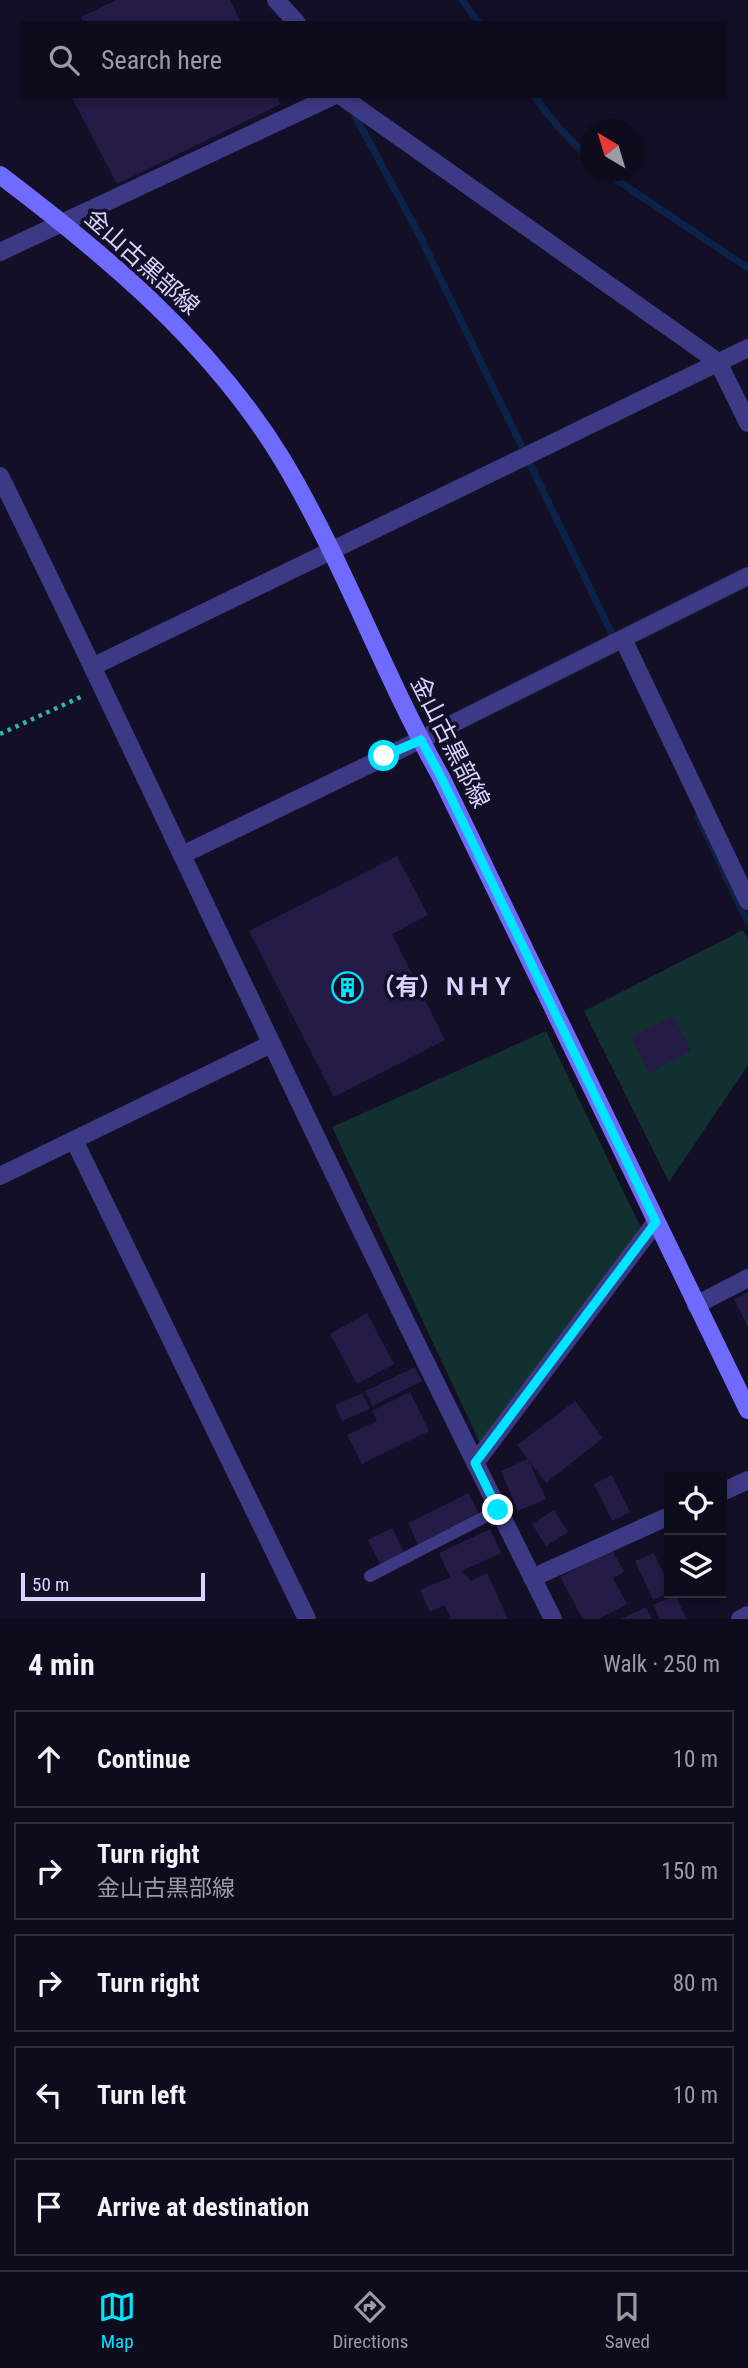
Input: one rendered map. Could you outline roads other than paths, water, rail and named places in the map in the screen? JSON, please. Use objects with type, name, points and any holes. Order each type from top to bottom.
[{"type":"main road","name":"金山古黒部線","points":[[0,175],[133,283],[181,330],[223,378],[282,460],[441,777],[748,1410]]},
{"type":"street","points":[[276,0],[295,21]]},
{"type":"street","points":[[0,252],[329,98]]},
{"type":"street","points":[[344,98],[718,362],[748,423]]},
{"type":"street","points":[[94,666],[748,348]]},
{"type":"street","points":[[0,476],[94,666],[271,1044],[553,1619]]},
{"type":"street","points":[[182,855],[421,740],[748,576]]},
{"type":"street","points":[[623,639],[748,901]]},
{"type":"street","points":[[0,1176],[271,1044]]},
{"type":"street","points":[[74,1140],[307,1619]]},
{"type":"street","points":[[475,1463],[656,1222]]},
{"type":"street","points":[[696,1305],[748,1278]]},
{"type":"street","points":[[727,1490],[748,1480]]},
{"type":"street","points":[[532,1577],[664,1518]]},
{"type":"street","points":[[740,1619],[748,1615]]},
{"type":"lane","points":[[370,1576],[498,1510]]},
{"type":"waterway","points":[[462,0],[478,21]]},
{"type":"waterway","points":[[536,98],[580,149]]},
{"type":"waterway","points":[[353,112],[421,238],[615,640]]},
{"type":"waterway","points":[[620,182],[748,268]]},
{"type":"waterway","points":[[698,816],[748,923]]},
{"type":"place","name":"（有）ＮＨＹ","points":[[348,987]]}]
